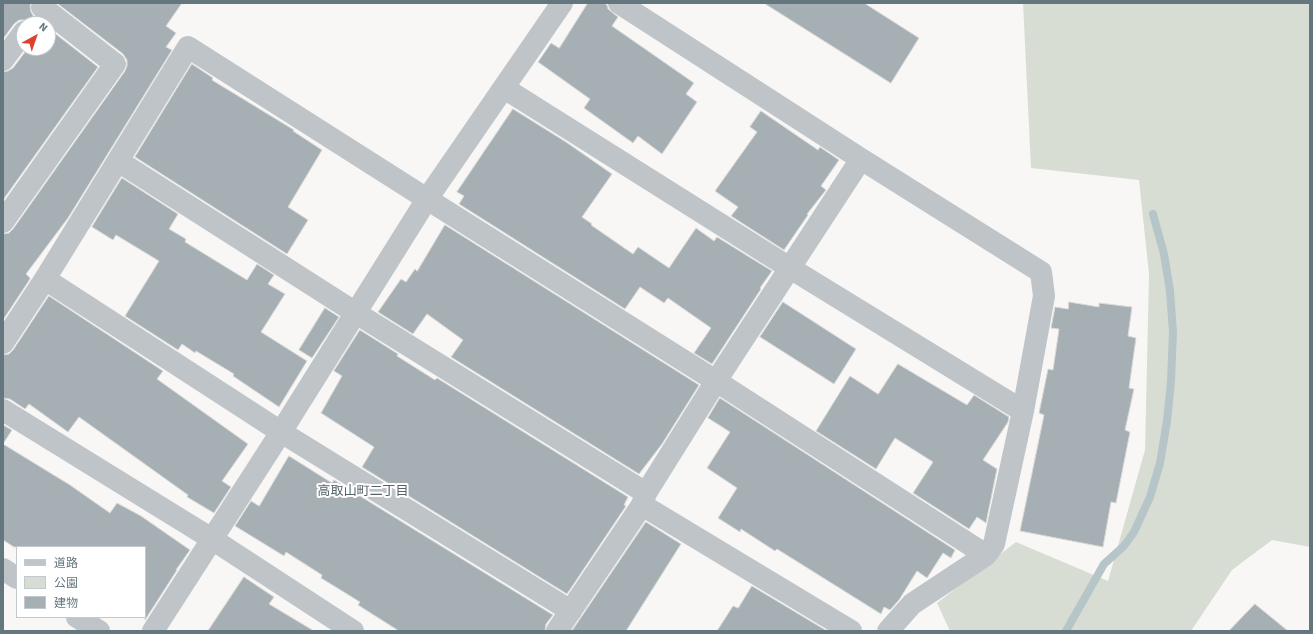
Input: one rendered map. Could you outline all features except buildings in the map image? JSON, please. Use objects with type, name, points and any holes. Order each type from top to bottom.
[{"type":"street","points":[[154,631],[427,199],[562,3]]},
{"type":"street","points":[[620,3],[861,159],[1041,272],[1044,296],[1023,411],[994,544],[986,555],[912,604],[888,631]]},
{"type":"street","points":[[3,222],[115,64],[39,11]]},
{"type":"street","points":[[3,60],[16,43]]},
{"type":"street","points":[[3,343],[45,279],[188,47],[716,381],[986,555]]},
{"type":"street","points":[[504,88],[790,268],[1023,411]]},
{"type":"street","points":[[557,631],[644,499],[716,381],[861,159]]},
{"type":"street","points":[[118,161],[851,631]]},
{"type":"street","points":[[45,279],[281,432],[571,611]]},
{"type":"street","points":[[3,410],[212,539],[354,631]]},
{"type":"street","points":[[3,569],[16,577]]},
{"type":"street","points":[[79,618],[99,631]]},
{"type":"green space","points":[[1023,3],[1310,3],[1310,547],[1272,540],[1232,570],[1191,631],[950,631],[937,603],[1016,542],[1108,581],[1145,450],[1149,274],[1139,180],[1031,168]]},
{"type":"waterway","points":[[1066,631],[1104,564],[1124,546],[1134,532],[1150,497],[1160,463],[1167,421],[1171,381],[1173,332],[1170,291],[1164,254],[1153,214]]},
{"type":"district","name":"高取山町二丁目","points":[[363,492]]}]
